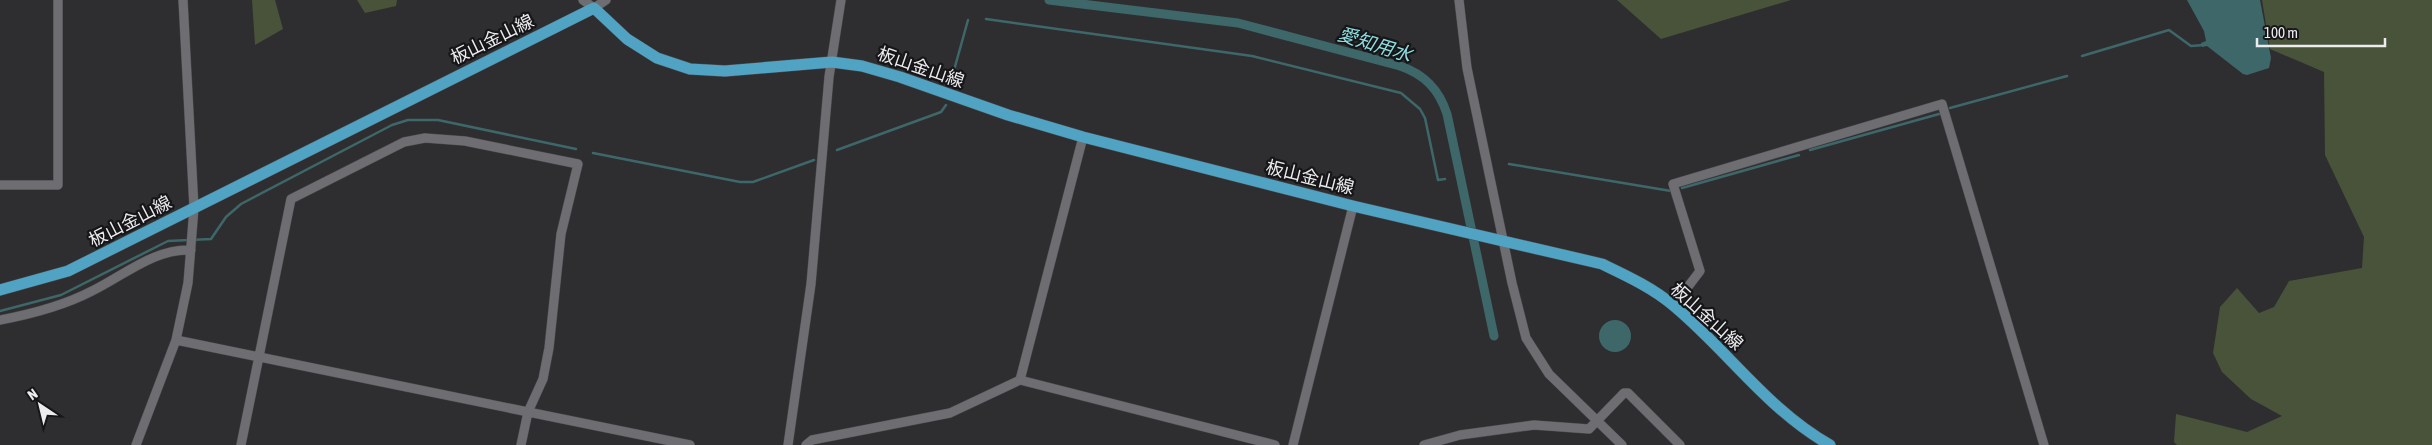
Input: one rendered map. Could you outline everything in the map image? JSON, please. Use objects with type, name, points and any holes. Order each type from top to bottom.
[{"type":"main road","name":"板山金山線","points":[[0,290],[68,271],[594,8],[627,39],[657,58],[690,69],[725,71],[832,62],[862,66],[900,77],[1008,115],[1083,137],[1504,243],[1602,264],[1640,282],[1674,305],[1768,401],[1810,434],[1830,445]]},
{"type":"street","points":[[0,185],[58,185],[58,0]]},
{"type":"street","points":[[136,445],[176,340],[188,283],[194,208],[183,0]]},
{"type":"street","points":[[583,0],[594,8],[606,0]]},
{"type":"street","points":[[788,445],[811,284],[832,62],[841,0]]},
{"type":"street","points":[[1459,0],[1467,68],[1522,326],[1531,349],[1549,374],[1622,445]]},
{"type":"street","points":[[1674,305],[1700,270],[1673,184],[1942,104],[2044,445]]},
{"type":"street","points":[[1020,380],[1083,137]]},
{"type":"street","points":[[241,445],[291,200],[411,140],[424,138],[512,149],[578,164],[561,234],[550,348],[543,379],[528,412],[521,445]]},
{"type":"street","points":[[1293,445],[1353,206]]},
{"type":"street","points":[[0,320],[62,305],[160,255],[177,250],[191,250]]},
{"type":"street","points":[[176,340],[690,445]]},
{"type":"street","points":[[806,445],[812,440],[950,413],[1020,380],[1275,445]]},
{"type":"street","points":[[1424,445],[1460,436],[1534,424],[1589,429],[1624,393],[1628,393],[1680,445]]},
{"type":"green space","points":[[252,0],[275,0],[283,29],[255,45]]},
{"type":"green space","points":[[357,0],[397,0],[396,6],[365,13]]},
{"type":"green space","points":[[1617,0],[1791,0],[1661,39]]},
{"type":"green space","points":[[2262,0],[2432,0],[2432,445],[2177,445],[2174,442],[2176,414],[2247,432],[2282,416],[2251,399],[2222,372],[2213,353],[2220,307],[2237,288],[2259,313],[2274,307],[2289,281],[2362,268],[2364,237],[2325,155],[2324,72],[2270,49]]},
{"type":"water","points":[[2187,0],[2260,0],[2271,58],[2269,68],[2247,75],[2243,74],[2207,46],[2202,47],[2201,43],[2206,41],[2204,31]]},
{"type":"water","points":[[1615,320],[1621,321],[1626,325],[1630,330],[1630,342],[1626,347],[1621,351],[1615,352],[1609,351],[1604,347],[1600,342],[1599,336],[1600,330],[1604,325],[1609,321]]},
{"type":"waterway","name":"愛知用水","points":[[1049,0],[1238,23],[1400,66],[1409,69],[1423,78],[1440,97],[1447,114],[1494,336]]},
{"type":"waterway","points":[[986,19],[1252,56],[1401,93],[1420,109],[1425,118],[1438,180],[1445,179]]},
{"type":"waterway","points":[[951,81],[968,20]]},
{"type":"waterway","points":[[2082,56],[2169,30],[2191,46],[2204,45]]},
{"type":"waterway","points":[[1950,108],[2067,76]]},
{"type":"waterway","points":[[837,150],[941,112],[946,105]]},
{"type":"waterway","points":[[1810,150],[1939,114]]},
{"type":"waterway","points":[[0,311],[61,295],[168,241],[211,239],[226,217],[241,204],[392,125],[408,120],[438,120],[576,149]]},
{"type":"waterway","points":[[593,153],[740,182],[753,182],[814,160]]},
{"type":"waterway","points":[[1682,188],[1799,155]]},
{"type":"waterway","points":[[1509,164],[1671,191]]}]
